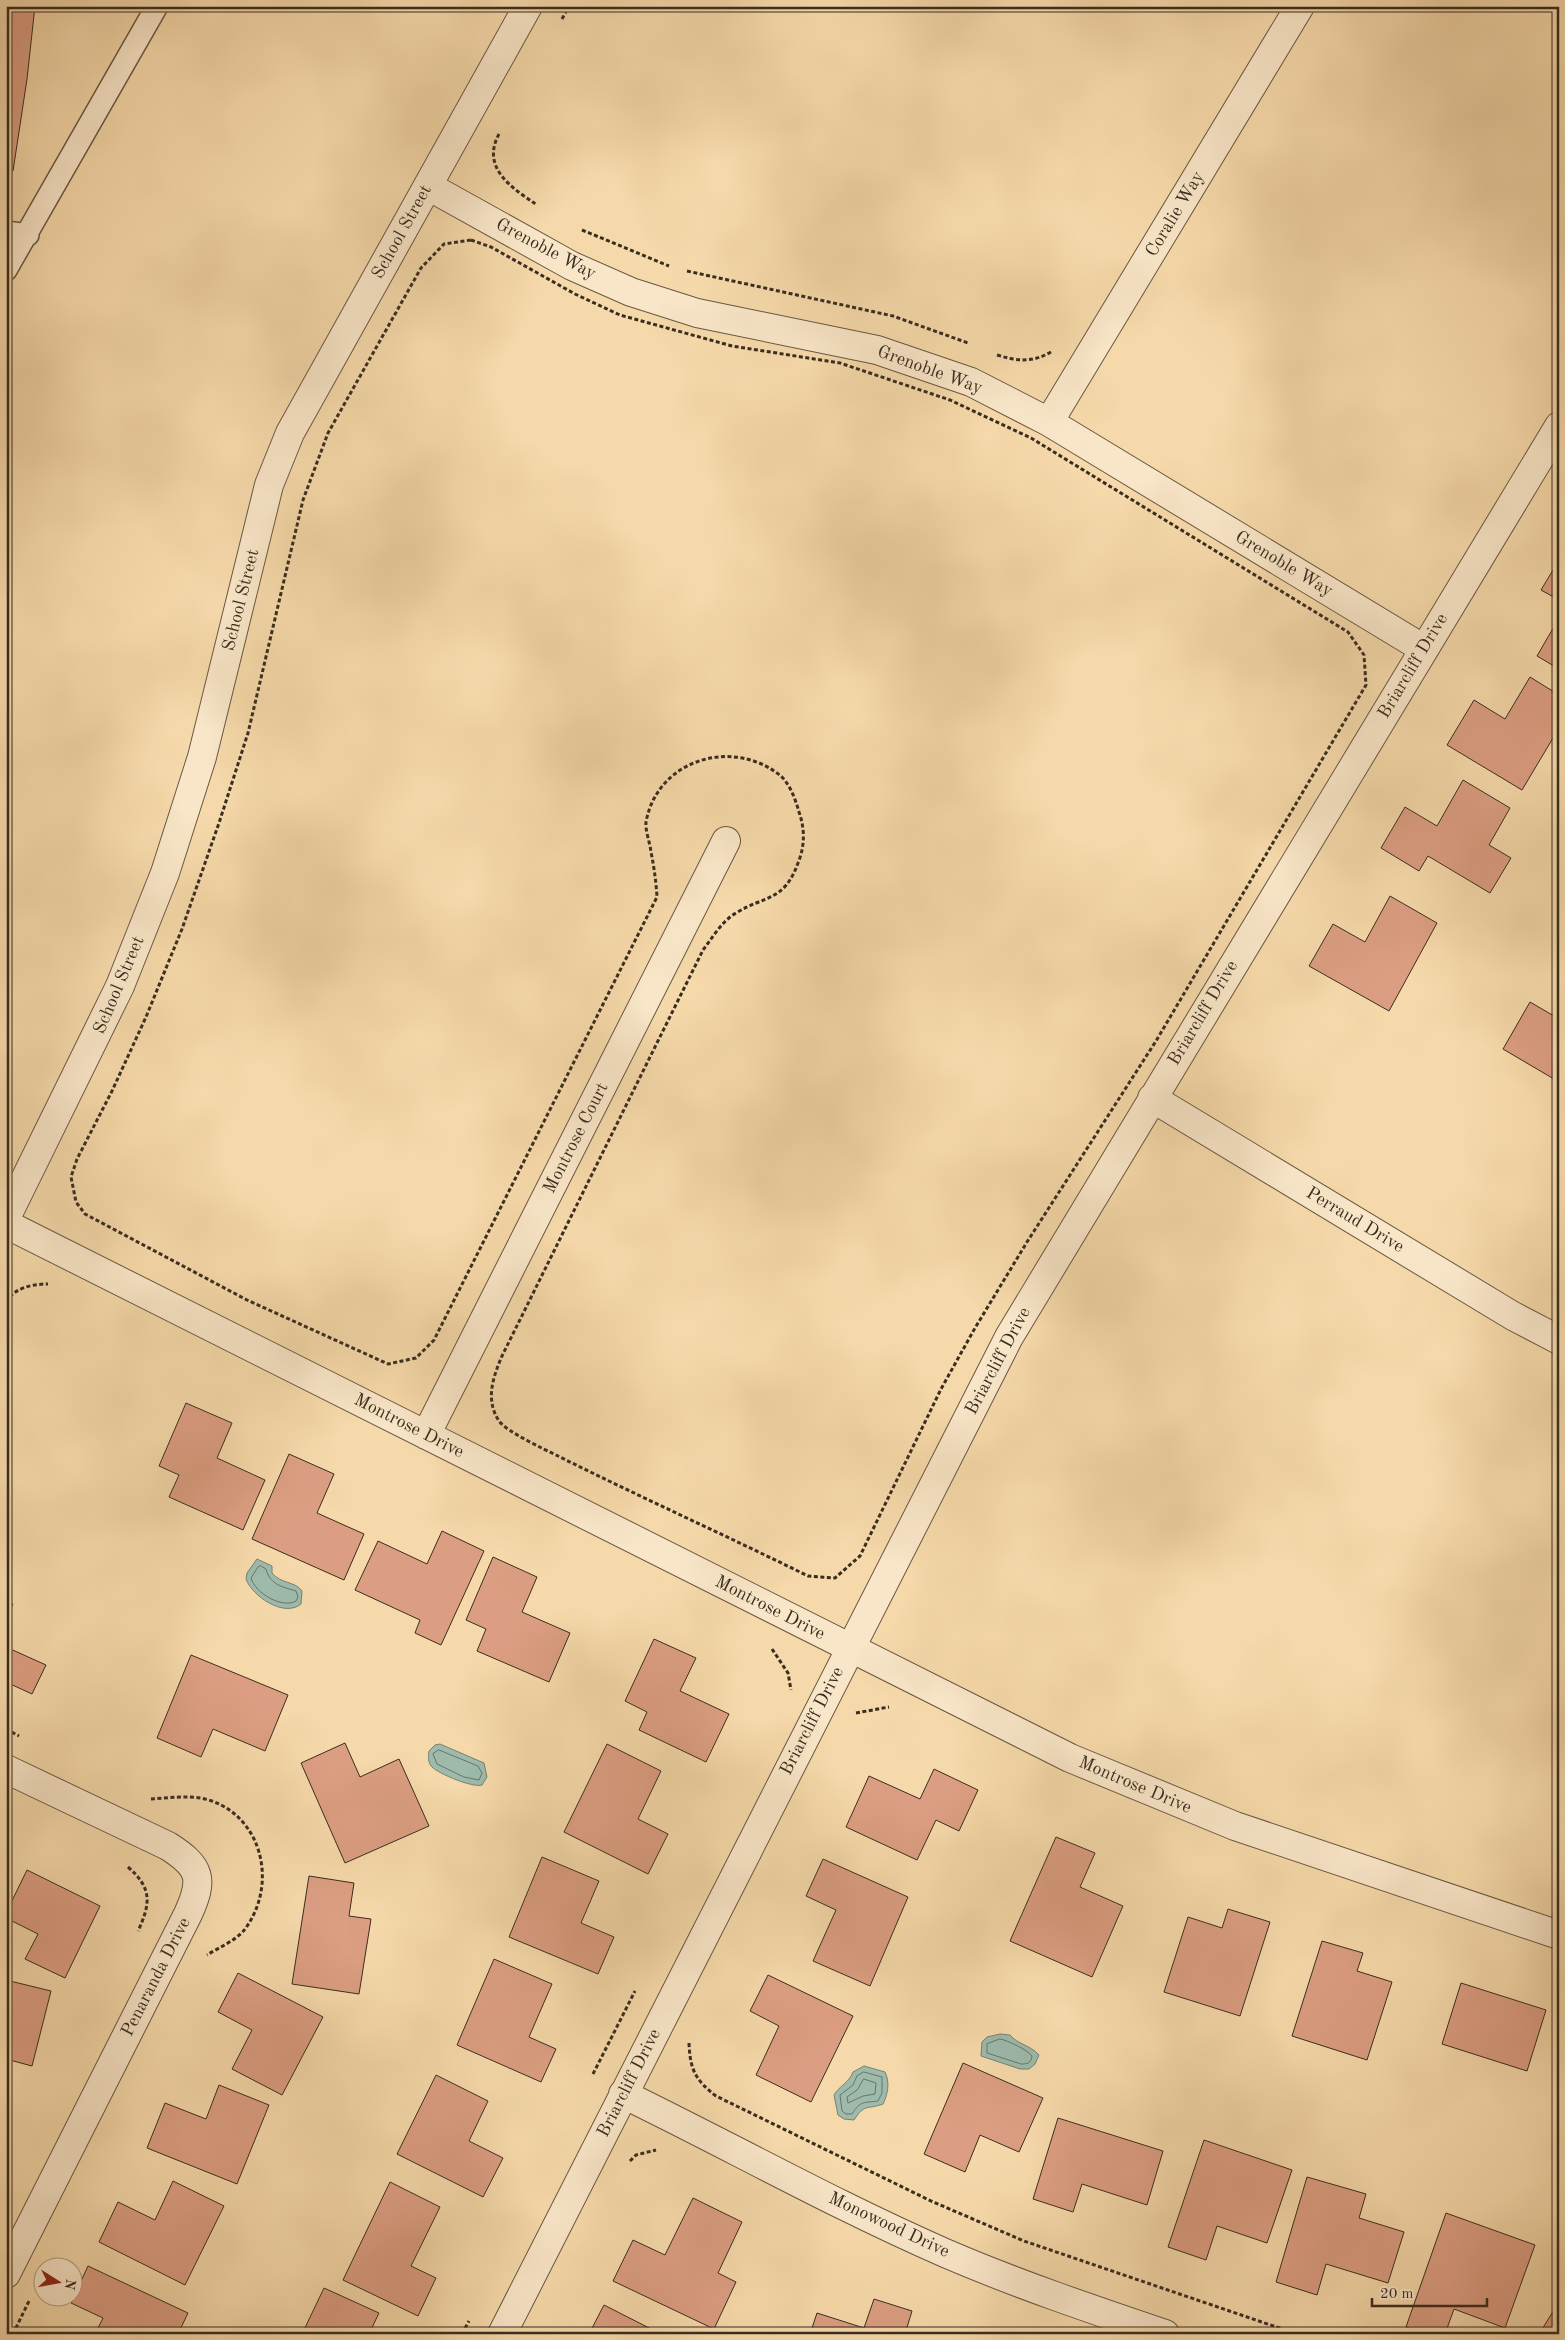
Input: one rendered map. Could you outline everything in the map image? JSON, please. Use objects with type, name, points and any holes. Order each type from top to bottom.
[{"type":"street","name":"School Street","points":[[6,1218],[120,986],[165,874],[202,757],[269,485],[290,433],[528,6]]},
{"type":"street","name":"Coralie Way","points":[[1049,422],[1300,6]]},
{"type":"street","name":"Grenoble Way","points":[[428,186],[572,266],[631,292],[697,313],[877,350],[971,382],[1049,422],[1424,648]]},
{"type":"street","name":"Briarcliff Drive","points":[[502,2334],[1009,1337],[1559,426]]},
{"type":"street","name":"Montrose Court","points":[[426,1435],[726,841]]},
{"type":"street","name":"Perraud Drive","points":[[1152,1098],[1513,1316],[1559,1340]]},
{"type":"street","name":"Montrose Drive","points":[[6,1224],[1070,1758],[1234,1826],[1559,1935]]},
{"type":"street","name":"Penaranda Drive","points":[[6,1769],[168,1846],[192,1864],[197,1871],[198,1879],[196,1894],[188,1914],[6,2274]]},
{"type":"street","name":"Monowood Drive","points":[[623,2094],[855,2210],[944,2252],[1067,2302],[1165,2334]]},
{"type":"lane","points":[[6,270],[28,235],[157,6]]},
{"type":"lane","points":[[6,232],[28,235]]},
{"type":"path","points":[[559,24],[568,6]]},
{"type":"path","points":[[502,128],[497,137],[494,153],[497,171],[506,184],[542,208]]},
{"type":"path","points":[[574,226],[677,269]]},
{"type":"path","points":[[686,271],[893,316],[955,336],[972,344]]},
{"type":"path","points":[[988,352],[1015,360],[1034,360],[1050,353],[1055,348]]},
{"type":"path","points":[[6,1302],[12,1293],[29,1286],[51,1284]]},
{"type":"path","points":[[849,1715],[881,1707]]},
{"type":"path","points":[[126,1865],[147,1888],[146,1909],[135,1938]]},
{"type":"path","points":[[689,2034],[689,2064],[701,2085],[716,2096],[931,2201],[1024,2241],[1297,2334]]},
{"type":"path","points":[[626,2165],[636,2155],[658,2149]]},
{"type":"path","points":[[13,2334],[32,2295]]},
{"type":"water","points":[[257,1559],[272,1566],[272,1573],[276,1577],[296,1586],[302,1591],[301,1604],[294,1608],[278,1607],[262,1598],[249,1586],[246,1579],[247,1573]]},
{"type":"water","points":[[440,1744],[484,1763],[487,1777],[482,1785],[456,1780],[432,1767],[429,1760],[429,1751],[435,1745]]},
{"type":"water","points":[[1000,2034],[1010,2035],[1016,2041],[1039,2055],[1035,2064],[1029,2069],[1020,2069],[981,2056],[982,2042],[987,2037]]},
{"type":"water","points":[[864,2066],[885,2072],[888,2084],[885,2100],[883,2104],[864,2109],[854,2120],[844,2119],[838,2115],[834,2095],[853,2072]]},
{"type":"building","points":[[6,6],[35,6],[27,79],[13,171],[6,171]]},
{"type":"building","points":[[1559,560],[1559,600],[1541,590]]},
{"type":"building","points":[[1559,618],[1559,669],[1537,656]]},
{"type":"building","points":[[1530,677],[1559,695],[1559,728],[1522,790],[1447,745],[1474,700],[1505,719]]},
{"type":"building","points":[[1463,780],[1510,808],[1489,845],[1511,858],[1490,893],[1428,856],[1419,871],[1381,848],[1405,807],[1437,826]]},
{"type":"building","points":[[1390,896],[1437,923],[1389,1011],[1309,966],[1333,924],[1365,942]]},
{"type":"building","points":[[1530,1002],[1554,1016],[1559,1008],[1559,1082],[1503,1049]]},
{"type":"building","points":[[186,1403],[232,1423],[217,1458],[265,1480],[243,1530],[169,1497],[179,1475],[159,1466]]},
{"type":"building","points":[[289,1454],[334,1474],[317,1513],[364,1534],[344,1580],[252,1539]]},
{"type":"building","points":[[442,1531],[484,1551],[441,1645],[415,1633],[420,1620],[355,1590],[378,1541],[427,1564]]},
{"type":"building","points":[[493,1557],[537,1577],[522,1612],[570,1633],[549,1682],[477,1651],[486,1629],[466,1620]]},
{"type":"building","points":[[6,1601],[13,1604],[6,1620]]},
{"type":"building","points":[[654,1639],[696,1658],[680,1691],[729,1714],[706,1762],[639,1730],[647,1712],[625,1701]]},
{"type":"building","points":[[6,1647],[46,1665],[32,1694],[6,1682]]},
{"type":"building","points":[[191,1655],[288,1695],[265,1751],[213,1729],[201,1757],[157,1738]]},
{"type":"building","points":[[345,1743],[360,1777],[399,1759],[429,1826],[345,1863],[301,1763]]},
{"type":"building","points":[[607,1744],[661,1771],[638,1819],[668,1834],[648,1874],[564,1832]]},
{"type":"building","points":[[934,1769],[978,1790],[959,1831],[936,1820],[917,1860],[846,1827],[869,1776],[920,1799]]},
{"type":"building","points":[[1056,1837],[1095,1853],[1080,1887],[1123,1906],[1092,1977],[1010,1941]]},
{"type":"building","points":[[542,1857],[599,1881],[581,1923],[614,1937],[598,1974],[509,1937]]},
{"type":"building","points":[[823,1859],[908,1897],[870,1986],[813,1961],[836,1910],[806,1896]]},
{"type":"building","points":[[27,1870],[100,1906],[65,1978],[25,1959],[38,1934],[6,1918],[6,1913]]},
{"type":"building","points":[[309,1876],[354,1883],[349,1916],[371,1919],[359,1994],[292,1984]]},
{"type":"building","points":[[1228,1909],[1270,1922],[1240,2016],[1164,1992],[1188,1917],[1222,1928]]},
{"type":"building","points":[[1322,1941],[1363,1953],[1357,1971],[1392,1982],[1367,2060],[1292,2036]]},
{"type":"building","points":[[494,1959],[552,1984],[529,2037],[556,2049],[541,2082],[457,2045]]},
{"type":"building","points":[[238,1973],[323,2017],[282,2095],[232,2069],[252,2030],[218,2012]]},
{"type":"building","points":[[768,1975],[853,2016],[811,2102],[756,2075],[779,2026],[750,2011]]},
{"type":"building","points":[[10,1981],[51,1991],[32,2066],[6,2059],[6,1997]]},
{"type":"building","points":[[1461,1983],[1546,2010],[1527,2071],[1442,2044]]},
{"type":"building","points":[[963,2063],[1043,2098],[1019,2152],[980,2135],[965,2172],[924,2154]]},
{"type":"building","points":[[436,2075],[488,2101],[469,2141],[503,2158],[483,2197],[397,2154]]},
{"type":"building","points":[[219,2085],[269,2105],[237,2184],[147,2148],[165,2103],[206,2119]]},
{"type":"building","points":[[1058,2118],[1163,2151],[1147,2205],[1082,2184],[1073,2212],[1033,2199]]},
{"type":"building","points":[[1204,2140],[1292,2170],[1267,2243],[1217,2226],[1206,2260],[1168,2247]]},
{"type":"building","points":[[1307,2177],[1366,2194],[1359,2218],[1404,2232],[1388,2283],[1326,2264],[1317,2295],[1276,2282]]},
{"type":"building","points":[[173,2181],[224,2206],[185,2285],[99,2242],[118,2202],[155,2220]]},
{"type":"building","points":[[390,2182],[440,2207],[411,2266],[436,2278],[418,2316],[343,2280]]},
{"type":"building","points":[[693,2198],[742,2222],[718,2273],[736,2282],[714,2329],[613,2281],[633,2240],[665,2255]]},
{"type":"building","points":[[1446,2213],[1535,2245],[1505,2328],[1454,2309],[1445,2334],[1425,2334],[1406,2327]]},
{"type":"building","points":[[88,2266],[188,2313],[178,2334],[95,2334],[103,2318],[82,2308],[82,2279]]},
{"type":"building","points":[[324,2288],[379,2313],[369,2334],[302,2334]]},
{"type":"building","points":[[874,2299],[912,2311],[905,2334],[810,2334],[817,2313],[864,2328]]},
{"type":"building","points":[[1559,2302],[1559,2334],[1539,2334]]},
{"type":"building","points":[[604,2305],[661,2334],[589,2334]]}]
